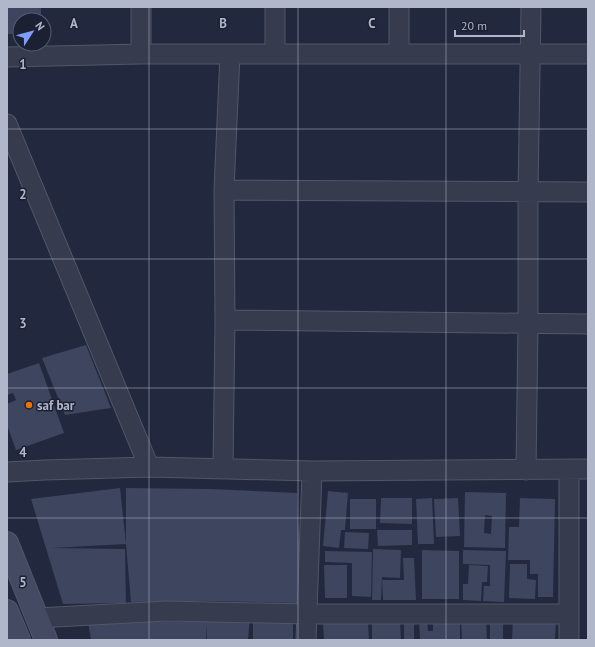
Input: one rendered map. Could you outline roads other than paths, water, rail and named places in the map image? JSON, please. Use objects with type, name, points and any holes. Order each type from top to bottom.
[{"type":"main road","points":[[7,543],[46,640]]},
{"type":"main road","points":[[7,611],[19,640]]},
{"type":"street","points":[[141,7],[141,54]]},
{"type":"street","points":[[274,54],[275,7]]},
{"type":"street","points":[[399,7],[399,54]]},
{"type":"street","points":[[526,470],[531,7]]},
{"type":"street","points":[[7,57],[141,54],[588,54]]},
{"type":"street","points":[[223,468],[225,320],[224,190],[230,54]]},
{"type":"street","points":[[7,124],[149,468]]},
{"type":"street","points":[[224,190],[588,192]]},
{"type":"street","points":[[225,320],[588,324]]},
{"type":"street","points":[[7,472],[149,468],[312,470],[588,469]]},
{"type":"street","points":[[569,469],[569,640]]},
{"type":"street","points":[[306,640],[312,470]]},
{"type":"street","points":[[37,618],[167,612],[307,614],[569,614]]},
{"type":"place","name":"saf bar","points":[[29,405]]}]
